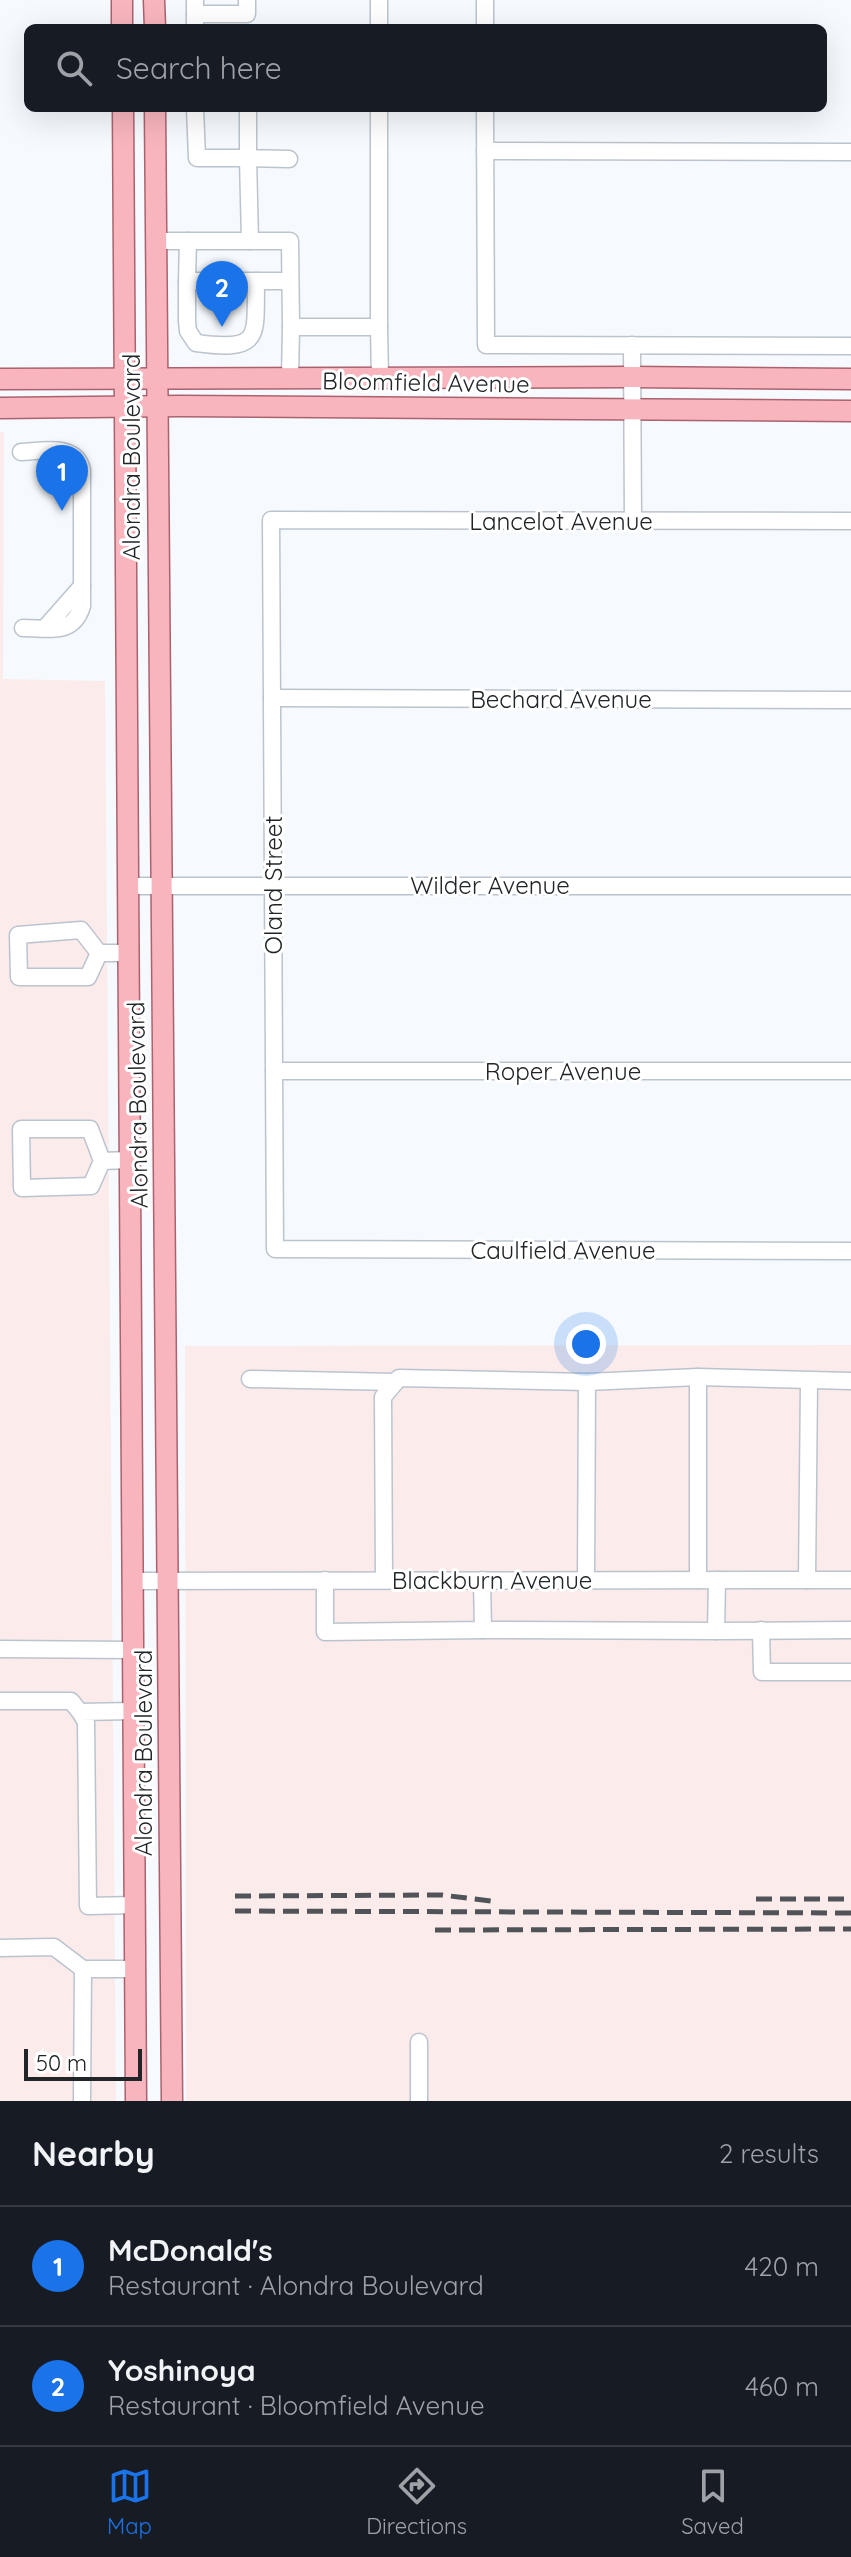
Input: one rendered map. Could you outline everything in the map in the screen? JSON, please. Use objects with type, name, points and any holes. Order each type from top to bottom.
[{"type":"main road","points":[[122,0],[122,24]]},
{"type":"main road","points":[[154,0],[155,24]]},
{"type":"main road","name":"Alondra Boulevard","points":[[123,112],[136,2101]]},
{"type":"main road","name":"Alondra Boulevard","points":[[155,112],[172,2101]]},
{"type":"main road","points":[[379,408],[380,378]]},
{"type":"main road","name":"Bloomfield Avenue","points":[[0,379],[851,379]]},
{"type":"main road","name":"Bloomfield Avenue","points":[[0,408],[157,406],[851,411]]},
{"type":"street","points":[[379,0],[379,24]]},
{"type":"street","points":[[485,0],[485,24]]},
{"type":"street","points":[[195,14],[247,14]]},
{"type":"street","points":[[195,112],[197,158],[289,159]]},
{"type":"street","points":[[248,112],[250,241]]},
{"type":"street","points":[[379,112],[380,378]]},
{"type":"street","points":[[485,112],[486,345],[851,346]]},
{"type":"street","points":[[485,151],[851,152]]},
{"type":"street","points":[[156,241],[290,241],[290,377]]},
{"type":"street","points":[[188,241],[188,331],[196,343],[234,344],[251,338],[256,322],[256,281]]},
{"type":"street","points":[[187,281],[290,281]]},
{"type":"street","points":[[291,327],[379,327]]},
{"type":"street","points":[[632,345],[633,521]]},
{"type":"street","points":[[21,452],[59,451],[72,453],[80,460],[82,586],[79,618],[71,626],[23,628]]},
{"type":"street","name":"Lancelot Avenue","points":[[271,520],[851,521]]},
{"type":"street","name":"Oland Street","points":[[271,520],[275,1249]]},
{"type":"street","name":"Bechard Avenue","points":[[272,698],[851,700]]},
{"type":"street","name":"Wilder Avenue","points":[[128,886],[851,886]]},
{"type":"street","points":[[81,930],[99,953],[88,977],[19,977],[18,935],[81,930]]},
{"type":"street","points":[[99,953],[129,953]]},
{"type":"street","name":"Roper Avenue","points":[[274,1071],[851,1071]]},
{"type":"street","points":[[21,1129],[90,1129],[102,1161],[91,1186],[22,1188],[21,1129]]},
{"type":"street","points":[[102,1161],[130,1160]]},
{"type":"street","name":"Caulfield Avenue","points":[[275,1249],[851,1251]]},
{"type":"street","points":[[698,1377],[698,1580]]},
{"type":"street","points":[[384,1580],[383,1397],[399,1378],[587,1382],[698,1377],[851,1381]]},
{"type":"street","points":[[250,1379],[395,1382]]},
{"type":"street","points":[[586,1580],[587,1382]]},
{"type":"street","points":[[807,1580],[809,1382]]},
{"type":"street","points":[[325,1580],[325,1632],[851,1630]]},
{"type":"street","points":[[482,1580],[483,1630]]},
{"type":"street","points":[[716,1631],[717,1580]]},
{"type":"street","name":"Blackburn Avenue","points":[[133,1581],[851,1580]]},
{"type":"street","points":[[761,1630],[762,1672],[851,1672]]},
{"type":"street","points":[[0,1649],[133,1650]]},
{"type":"street","points":[[0,1701],[71,1701],[80,1712],[86,1722],[88,1906],[135,1905]]},
{"type":"street","points":[[80,1712],[134,1711]]},
{"type":"street","points":[[0,1948],[54,1947],[83,1969],[135,1969]]},
{"type":"street","points":[[82,2101],[83,1969]]},
{"type":"street","points":[[419,2042],[419,2101]]},
{"type":"shaded area","points":[[0,432],[4,432],[3,679],[105,681],[116,2101],[0,2101]]},
{"type":"shaded area","points":[[851,1345],[851,2101],[186,2101],[185,1346]]},
{"type":"railway","points":[[235,1896],[442,1895],[498,1902]]},
{"type":"railway","points":[[756,1899],[851,1899]]},
{"type":"railway","points":[[235,1911],[851,1913]]},
{"type":"railway","points":[[435,1930],[851,1929]]},
{"type":"place","name":"Yoshinoya","points":[[222,327]]},
{"type":"place","name":"McDonald's","points":[[62,511]]}]
